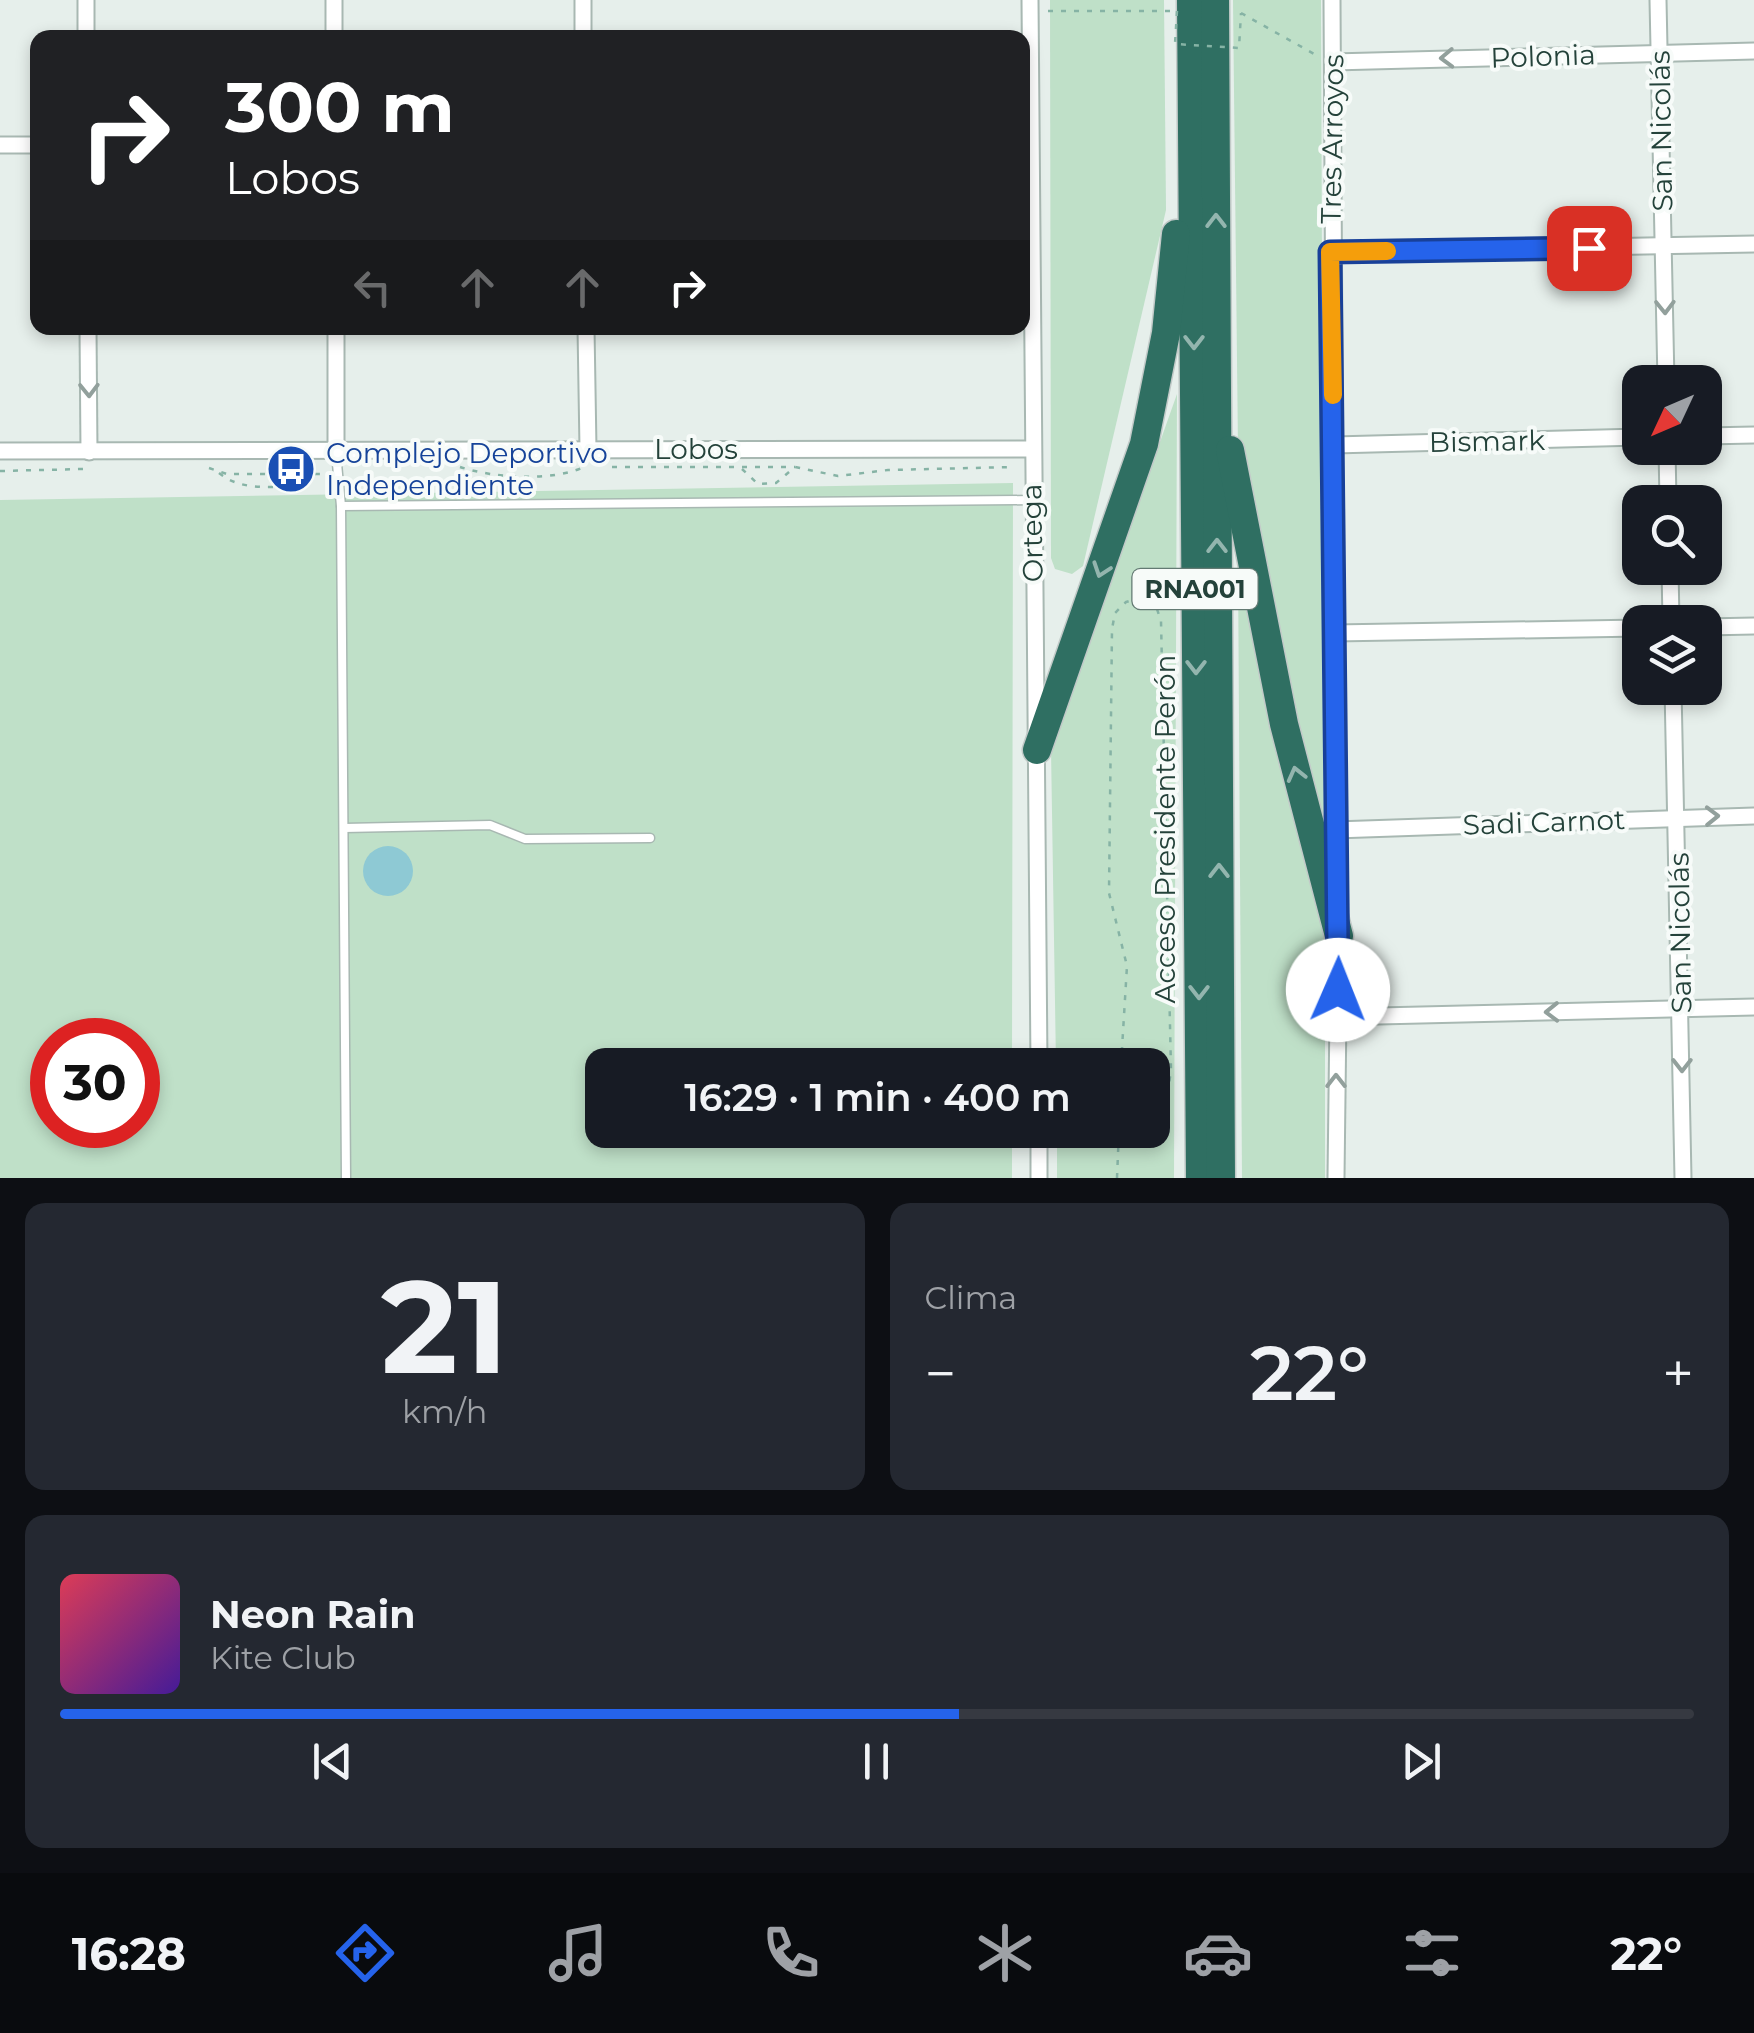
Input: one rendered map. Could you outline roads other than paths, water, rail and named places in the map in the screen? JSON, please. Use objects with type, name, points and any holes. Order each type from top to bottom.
[{"type":"highway","name":"Acceso Presidente Perón","points":[[1215,0],[1221,1178]]},
{"type":"highway","name":"Acceso Presidente Perón","points":[[1184,6],[1191,64],[1200,1178]]},
{"type":"highway","points":[[1037,750],[1144,444],[1172,288],[1179,115],[1191,64]]},
{"type":"highway","points":[[1216,272],[1232,466],[1284,724],[1339,936]]},
{"type":"street","points":[[86,0],[86,30]]},
{"type":"street","points":[[334,0],[334,30]]},
{"type":"street","points":[[583,0],[583,30]]},
{"type":"street","name":"Tres Arroyos","points":[[1332,0],[1334,830],[1339,936],[1336,1178]]},
{"type":"street","name":"San Nicolás","points":[[1658,0],[1666,365]]},
{"type":"street","name":"Ortega","points":[[1030,6],[1031,500],[1039,1048]]},
{"type":"street","name":"Polonia","points":[[1333,58],[1754,51]]},
{"type":"street","points":[[0,144],[30,145]]},
{"type":"street","points":[[1330,252],[1754,244]]},
{"type":"street","points":[[88,335],[89,452]]},
{"type":"street","points":[[336,335],[336,451]]},
{"type":"street","points":[[586,335],[588,450]]},
{"type":"street","points":[[1722,436],[1754,435]]},
{"type":"street","name":"Bismark","points":[[1334,445],[1622,438]]},
{"type":"street","name":"Lobos","points":[[0,450],[1031,449]]},
{"type":"street","points":[[1722,627],[1754,626]]},
{"type":"street","points":[[1334,633],[1622,628]]},
{"type":"street","name":"San Nicolás","points":[[1674,705],[1683,1178]]},
{"type":"street","name":"Sadi Carnot","points":[[1334,830],[1754,816]]},
{"type":"street","points":[[1337,1016],[1754,1007]]},
{"type":"street","points":[[1038,1178],[1039,1148]]},
{"type":"lane","points":[[336,451],[341,506],[346,1178]]},
{"type":"lane","points":[[341,506],[1031,500]]},
{"type":"lane","points":[[344,828],[490,825],[526,839],[650,838]]},
{"type":"water","points":[[388,846],[406,853],[413,871],[406,889],[388,896],[370,889],[363,871],[370,853]]},
{"type":"place","name":"Complejo Deportivo Independiente","points":[[291,469]]}]
